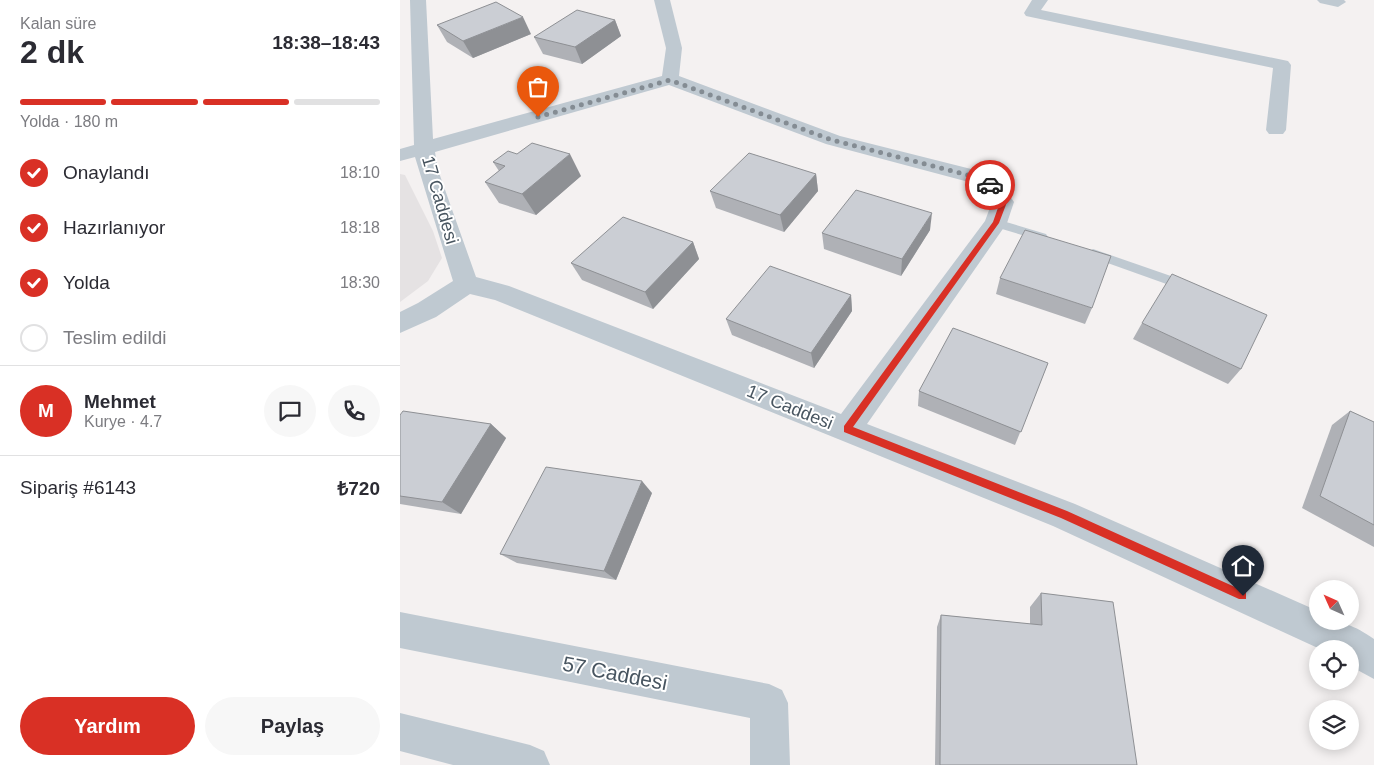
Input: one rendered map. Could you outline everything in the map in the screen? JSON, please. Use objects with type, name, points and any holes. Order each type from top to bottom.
[{"type":"street","name":"17 Caddesi","points":[[418,0],[412,152],[428,170],[466,284],[500,292],[1064,515],[1350,644],[1374,662]]},
{"type":"street","points":[[662,0],[674,48],[670,80]]},
{"type":"street","points":[[1040,0],[1032,13],[1282,65],[1276,130]]},
{"type":"street","points":[[400,26],[418,22]]},
{"type":"street","points":[[412,152],[670,80],[832,140],[972,176],[992,187],[1000,212],[847,429]]},
{"type":"street","points":[[400,323],[427,310],[466,284]]},
{"type":"street","name":"57 Caddesi","points":[[400,630],[769,703],[770,765]]},
{"type":"street","points":[[400,732],[530,765]]},
{"type":"lane","points":[[1000,212],[1051,240]]},
{"type":"lane","points":[[1078,248],[1133,266],[1199,292]]},
{"type":"shaded area","points":[[400,174],[405,175],[433,231],[442,258],[428,281],[400,302]]},
{"type":"building","points":[[496,2],[523,17],[463,41],[437,25]]},
{"type":"building","points":[[577,10],[615,20],[575,47],[534,37]]},
{"type":"building","points":[[532,143],[570,154],[522,194],[485,182],[505,166],[493,162],[508,151],[517,154]]},
{"type":"building","points":[[749,153],[816,174],[780,215],[710,191]]},
{"type":"building","points":[[856,190],[932,213],[902,259],[822,233]]},
{"type":"building","points":[[623,217],[693,242],[645,292],[571,263]]},
{"type":"building","points":[[1025,230],[1111,256],[1092,308],[1000,278]]},
{"type":"building","points":[[770,266],[851,295],[811,353],[726,319]]},
{"type":"building","points":[[1172,274],[1267,315],[1241,369],[1142,323]]},
{"type":"building","points":[[953,328],[1048,363],[1021,432],[919,391]]},
{"type":"building","points":[[403,411],[491,424],[442,502],[400,496],[400,415]]},
{"type":"building","points":[[1350,411],[1374,422],[1374,525],[1320,496]]},
{"type":"building","points":[[546,467],[642,481],[604,571],[500,554]]},
{"type":"building","points":[[1041,593],[1113,602],[1137,765],[940,765],[941,615],[1042,625]]},
{"type":"way so far","points":[[538,117],[670,80],[832,140],[972,176],[990,185]]},
{"type":"route","points":[[990,185],[1000,195],[1003,202],[996,223],[847,429],[1064,515],[1243,596]]}]
